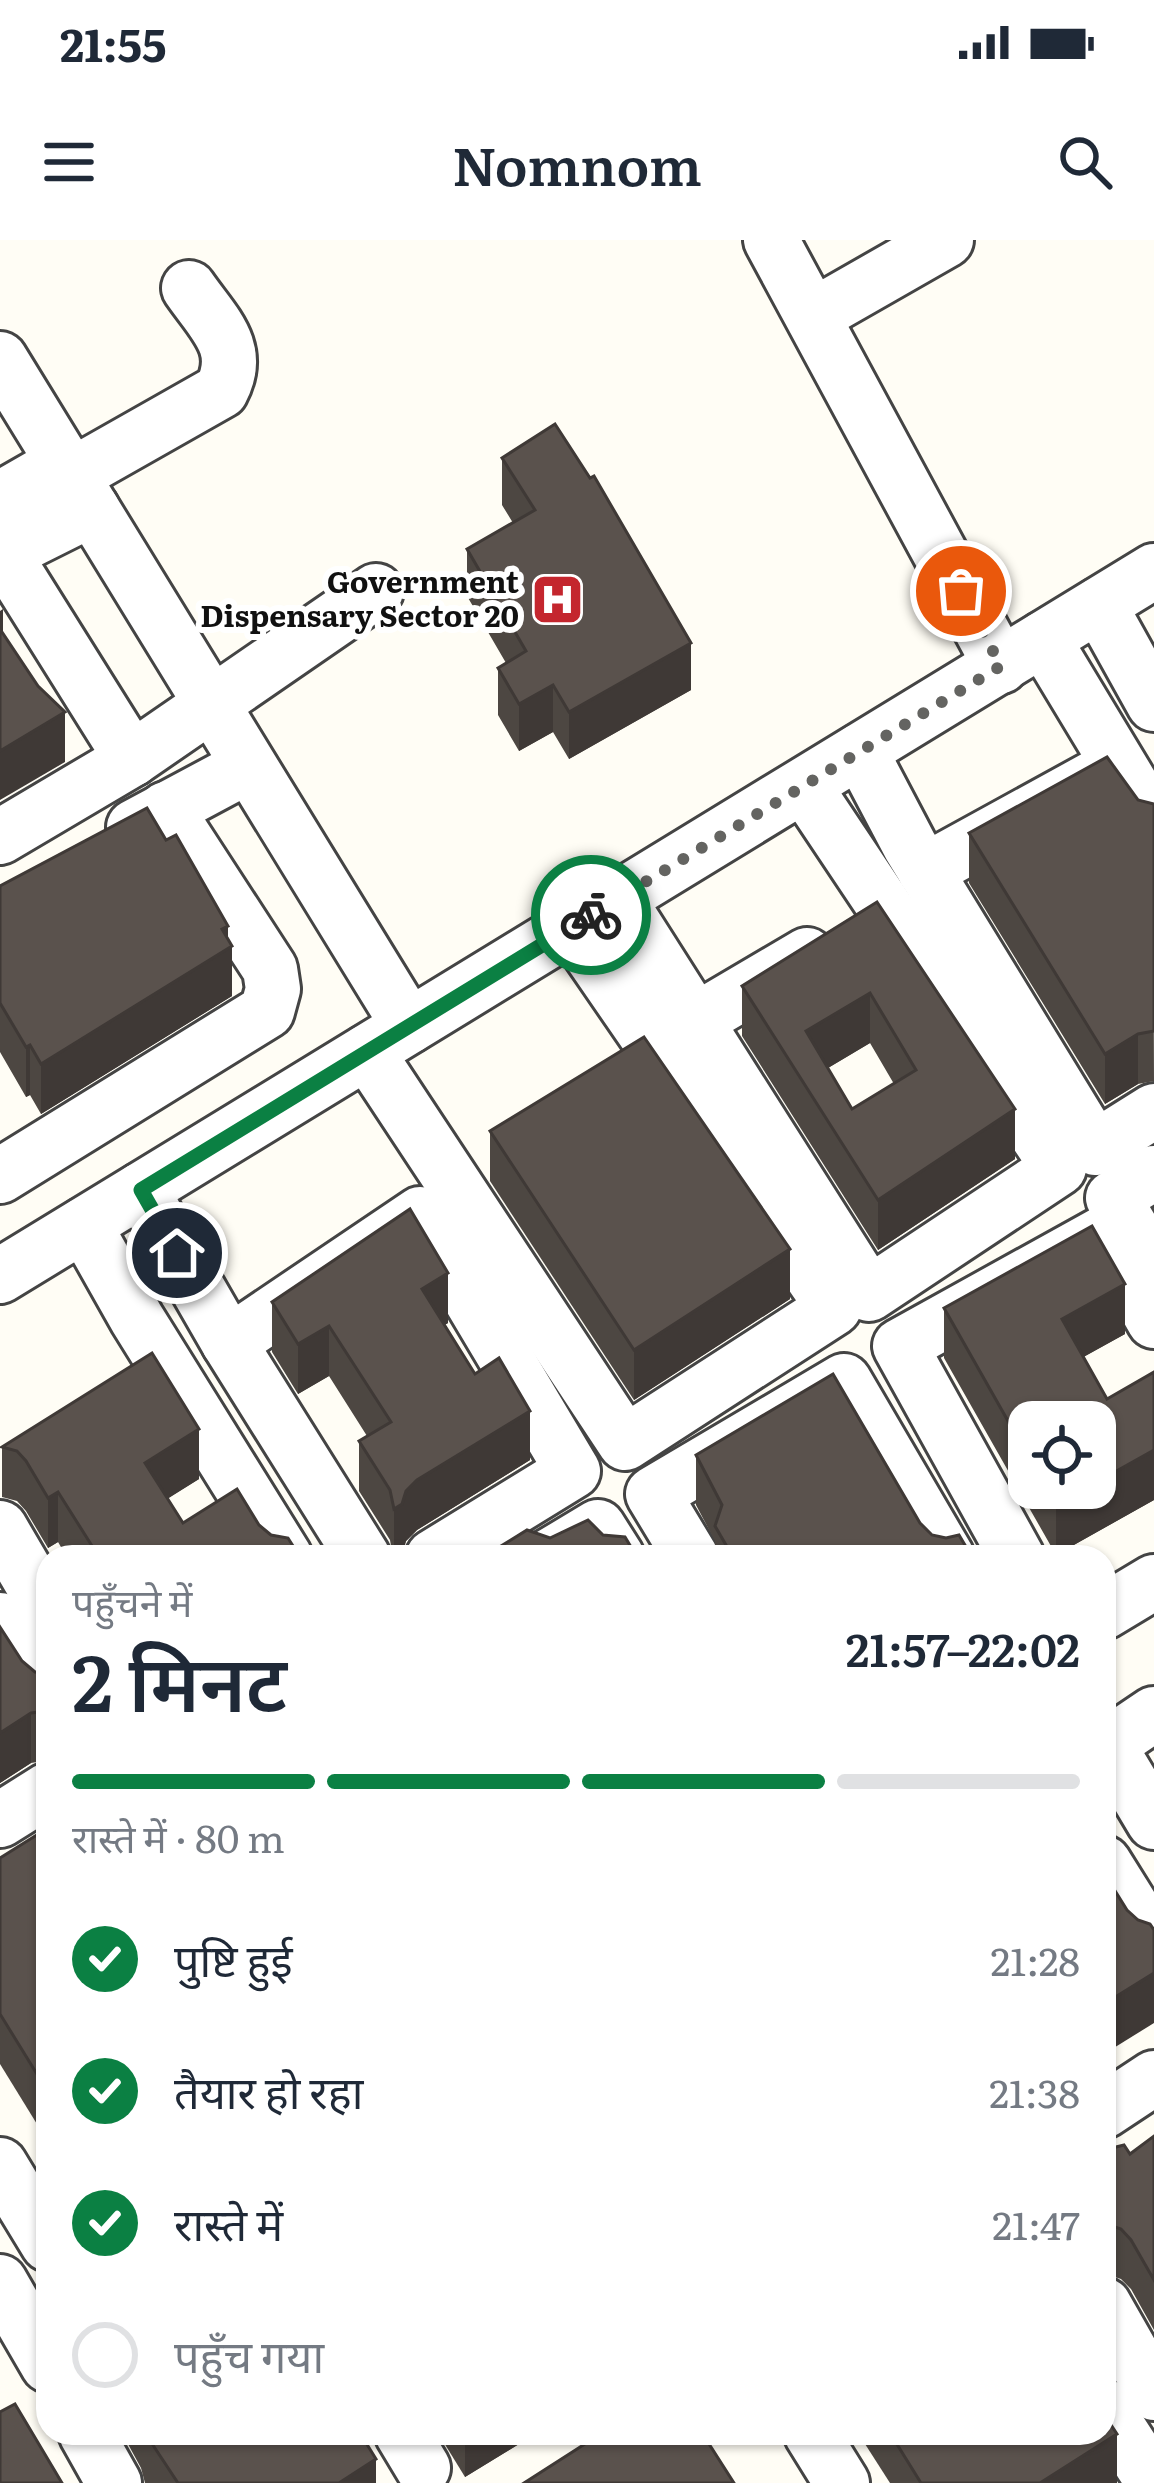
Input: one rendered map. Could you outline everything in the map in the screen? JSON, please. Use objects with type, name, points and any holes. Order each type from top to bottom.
[{"type":"street","points":[[771,240],[813,316],[1022,652],[1118,765],[1154,823]]},
{"type":"street","points":[[813,316],[946,240]]},
{"type":"street","points":[[132,759],[1,554],[75,483],[220,391],[230,374],[231,351],[189,288]]},
{"type":"street","points":[[0,359],[248,766],[388,1039],[625,1443],[834,1308],[572,927]]},
{"type":"street","points":[[0,499],[75,483]]},
{"type":"street","points":[[0,1276],[1154,572]]},
{"type":"street","points":[[0,837],[132,759],[376,590]]},
{"type":"street","points":[[1099,605],[1154,704]]},
{"type":"street","points":[[860,751],[926,871],[1095,1148],[1154,1112]]},
{"type":"street","points":[[926,871],[1118,765]]},
{"type":"street","points":[[83,856],[248,766]]},
{"type":"street","points":[[618,899],[868,1294],[1059,1168],[803,786]]},
{"type":"street","points":[[0,1176],[267,1011],[273,989],[270,969],[166,809]]},
{"type":"street","points":[[695,1021],[887,909]]},
{"type":"street","points":[[1154,1173],[1113,1198],[1154,1265]]},
{"type":"street","points":[[141,1190],[229,1343],[355,1545]]},
{"type":"street","points":[[229,1343],[420,1214],[573,1471],[453,1545]]},
{"type":"street","points":[[84,1225],[139,1365],[276,1545]]},
{"type":"street","points":[[1010,1545],[901,1346],[1104,1233],[1154,1321]]},
{"type":"street","points":[[684,1545],[652,1494],[844,1381],[940,1545]]},
{"type":"street","points":[[568,1545],[598,1527],[609,1545]]},
{"type":"street","points":[[0,1528],[36,1590]]},
{"type":"street","points":[[1116,1605],[1154,1582]]},
{"type":"street","points":[[0,1620],[36,1675]]},
{"type":"street","points":[[1116,1740],[1154,1714]]},
{"type":"street","points":[[1116,1758],[1154,1822]]},
{"type":"street","points":[[0,1820],[36,1798]]},
{"type":"street","points":[[1116,1883],[1154,1943]]},
{"type":"street","points":[[1116,2103],[1154,2078]]},
{"type":"street","points":[[0,2165],[36,2227]]},
{"type":"street","points":[[36,2256],[0,2282],[36,2344]]},
{"type":"street","points":[[1116,2326],[1154,2393]]},
{"type":"street","points":[[1116,2425],[1154,2483]]},
{"type":"street","points":[[93,2445],[114,2483]]},
{"type":"street","points":[[818,2445],[842,2483]]},
{"type":"building","points":[[555,424],[590,478],[594,476],[691,643],[569,712],[553,685],[519,704],[498,668],[526,651],[467,549],[535,510],[502,458]]},
{"type":"building","points":[[0,629],[38,686],[65,712],[0,751]]},
{"type":"building","points":[[1107,757],[1138,800],[1154,804],[1154,1031],[1138,1034],[1105,1054],[969,833]]},
{"type":"building","points":[[147,808],[166,840],[176,835],[228,926],[222,929],[232,946],[41,1064],[0,1003],[0,886]]},
{"type":"building","points":[[877,902],[1015,1109],[878,1200],[742,986]],"holes":[[[870,993],[916,1070],[852,1109],[806,1031]]]},
{"type":"building","points":[[644,1037],[790,1249],[634,1350],[490,1131]]},
{"type":"building","points":[[410,1209],[448,1273],[422,1289],[475,1374],[499,1358],[530,1411],[417,1480],[394,1509],[390,1490],[359,1441],[391,1422],[329,1326],[298,1344],[272,1302]]},
{"type":"building","points":[[1092,1226],[1125,1284],[1062,1319],[1107,1399],[1154,1372],[1154,1450],[1116,1471],[1116,1401],[1008,1401],[1008,1421],[944,1308]]},
{"type":"building","points":[[152,1353],[199,1429],[145,1463],[183,1523],[237,1489],[259,1525],[271,1535],[288,1538],[292,1545],[91,1545],[58,1492],[48,1498],[17,1451],[2,1447]]},
{"type":"building","points":[[833,1374],[920,1523],[932,1535],[959,1535],[965,1545],[726,1545],[715,1526],[722,1505],[696,1455]]},
{"type":"building","points":[[588,1520],[603,1535],[625,1537],[630,1545],[503,1545],[527,1530],[550,1538]]},
{"type":"building","points":[[0,1627],[22,1661],[36,1672],[36,1712],[0,1733]]},
{"type":"building","points":[[36,1836],[36,2072],[0,2014],[0,1858]]},
{"type":"building","points":[[1116,1892],[1127,1910],[1154,1930],[1154,1973],[1116,1997]]},
{"type":"building","points":[[1154,2136],[1154,2280],[1131,2240],[1116,2227],[1116,2147],[1124,2145],[1130,2154]]},
{"type":"building","points":[[15,2404],[62,2483],[0,2483],[0,2412]]},
{"type":"building","points":[[153,2445],[367,2445],[376,2459],[339,2483],[178,2483]]},
{"type":"building","points":[[583,2445],[710,2445],[734,2483],[524,2483]]},
{"type":"building","points":[[897,2445],[1100,2445],[1040,2483],[921,2483]]},
{"type":"way so far","points":[[591,915],[1001,666],[961,591]]},
{"type":"place","name":"Government Dispensary Sector 20","points":[[558,600]]},
{"type":"route","points":[[177,1253],[141,1190],[591,915]]}]
